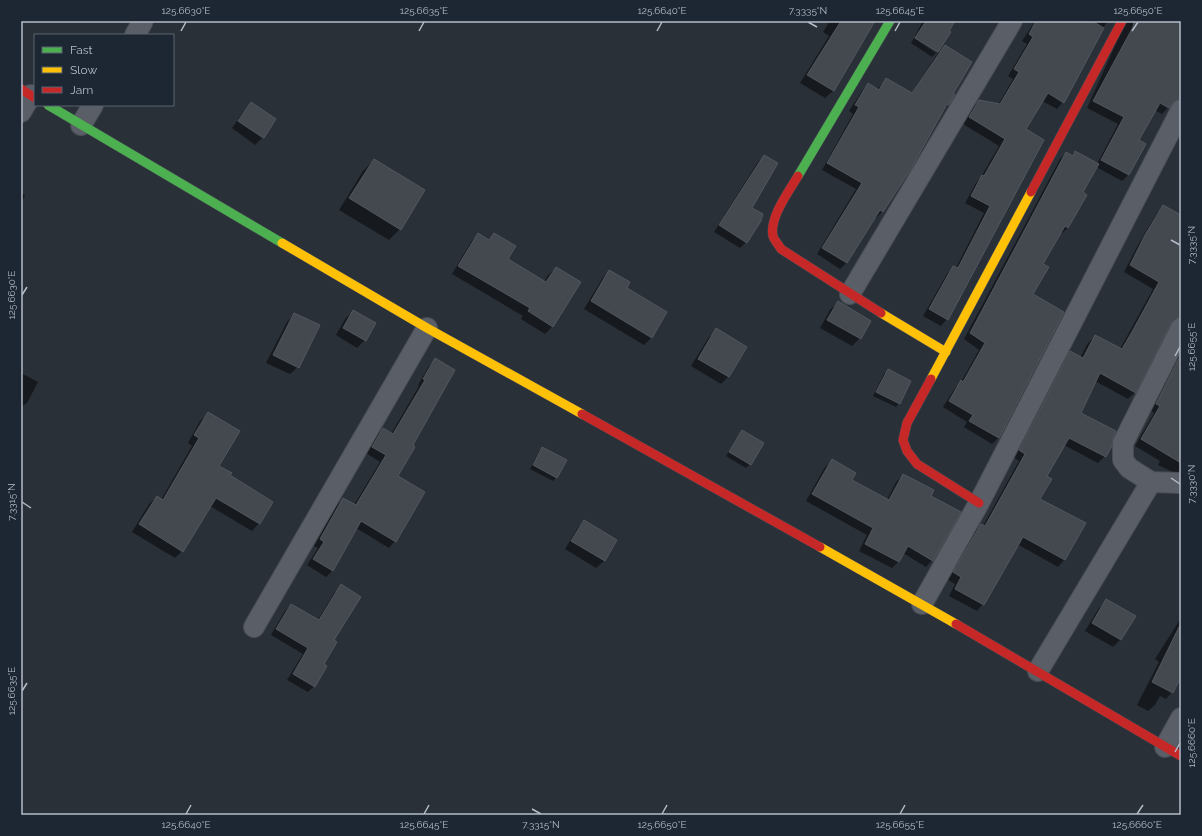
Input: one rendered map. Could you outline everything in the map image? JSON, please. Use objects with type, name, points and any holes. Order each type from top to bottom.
[{"type":"street","points":[[136,34],[143,21]]},
{"type":"street","points":[[890,21],[781,205],[773,222],[773,236],[781,249],[850,294],[946,352]]},
{"type":"street","points":[[850,294],[1012,21]]},
{"type":"street","points":[[979,503],[917,464],[907,451],[903,440],[907,423],[1122,21]]},
{"type":"street","points":[[21,112],[29,94]]},
{"type":"street","points":[[50,106],[427,328],[922,604],[1173,751],[1181,718]]},
{"type":"street","points":[[82,125],[92,106]]},
{"type":"street","points":[[922,604],[979,503],[1181,110]]},
{"type":"street","points":[[254,627],[427,328]]},
{"type":"street","points":[[1181,328],[1123,443],[1123,460],[1129,468],[1151,482],[1181,484]]},
{"type":"street","points":[[1038,671],[1151,482]]},
{"type":"building","points":[[841,21],[875,21],[834,91],[807,75]]},
{"type":"building","points":[[926,21],[955,21],[949,31],[951,32],[938,52],[915,38]]},
{"type":"building","points":[[1036,21],[1092,21],[1104,28],[1064,103],[1048,93],[1026,129],[1044,140],[948,320],[929,309],[953,266],[958,268],[990,206],[971,196],[982,175],[984,176],[1005,139],[969,117],[979,100],[1000,104],[1019,72],[1014,69],[1033,37],[1029,34]]},
{"type":"building","points":[[1134,21],[1181,21],[1181,95],[1179,99],[1174,101],[1169,108],[1160,103],[1139,140],[1146,144],[1129,175],[1101,160],[1124,117],[1093,101],[1133,27]]},
{"type":"building","points":[[945,45],[972,62],[953,94],[955,94],[949,105],[947,104],[912,167],[883,212],[880,210],[847,263],[822,248],[862,183],[827,163],[859,107],[855,105],[868,83],[879,90],[886,78],[912,93]]},
{"type":"building","points":[[251,102],[276,119],[264,138],[238,121]]},
{"type":"building","points":[[1075,151],[1099,164],[1083,192],[1087,195],[1068,228],[1065,226],[1043,264],[1049,267],[1033,294],[1064,312],[999,438],[969,421],[973,415],[949,401],[961,380],[963,382],[985,343],[970,333],[1066,152],[1073,156]]},
{"type":"building","points":[[764,155],[778,163],[752,208],[763,214],[761,221],[747,243],[719,225]]},
{"type":"building","points":[[374,159],[425,190],[401,230],[349,198]]},
{"type":"building","points":[[1163,205],[1181,215],[1181,317],[1175,318],[1171,323],[1136,393],[1100,373],[1081,413],[1116,431],[1112,446],[1106,457],[1069,438],[1047,476],[1052,479],[1040,499],[1086,523],[1065,560],[1023,537],[984,605],[955,589],[961,577],[953,572],[981,524],[985,526],[1025,454],[1019,450],[1070,351],[1083,358],[1095,335],[1122,349],[1133,330],[1159,282],[1130,265],[1145,235]]},
{"type":"building","points":[[478,233],[489,240],[494,233],[516,246],[508,259],[546,282],[556,267],[581,282],[553,327],[528,311],[530,308],[458,266]]},
{"type":"building","points":[[609,270],[630,282],[627,288],[667,312],[652,338],[591,301]]},
{"type":"building","points":[[838,301],[871,321],[861,339],[827,320]]},
{"type":"building","points":[[353,310],[376,323],[366,341],[343,328]]},
{"type":"building","points":[[294,313],[320,325],[299,368],[273,355]]},
{"type":"building","points":[[716,328],[747,347],[729,377],[698,359]]},
{"type":"building","points":[[1181,354],[1181,463],[1141,439],[1160,406],[1156,404]]},
{"type":"building","points":[[435,358],[455,370],[413,445],[415,447],[398,476],[425,492],[396,542],[361,521],[333,571],[313,559],[324,542],[320,539],[343,498],[356,505],[386,455],[372,447],[383,428],[393,434],[425,380],[423,379]]},
{"type":"building","points":[[888,369],[911,381],[900,404],[876,392]]},
{"type":"building","points":[[208,412],[240,431],[219,466],[232,473],[230,475],[273,502],[260,524],[216,498],[183,552],[139,524],[157,496],[163,500],[199,438],[194,435]]},
{"type":"building","points":[[742,430],[764,443],[751,465],[729,452]]},
{"type":"building","points":[[542,447],[567,460],[557,478],[533,465]]},
{"type":"building","points":[[832,459],[856,473],[852,480],[889,500],[903,474],[934,490],[931,496],[961,512],[933,561],[908,546],[899,562],[865,544],[873,528],[812,494]]},
{"type":"building","points":[[584,520],[617,540],[605,561],[571,541]]},
{"type":"building","points":[[341,584],[361,597],[334,640],[337,642],[324,664],[327,666],[315,687],[293,674],[308,648],[276,629],[291,604],[319,620]]},
{"type":"building","points":[[1106,599],[1136,616],[1121,640],[1092,623]]},
{"type":"building","points":[[1181,623],[1181,677],[1173,693],[1152,682]]},
{"type":"traffic: fast","points":[[798,176],[890,21]]},
{"type":"traffic: fast","points":[[50,106],[282,243]]},
{"type":"traffic: slow","points":[[931,379],[1031,192]]},
{"type":"traffic: slow","points":[[282,243],[427,328],[582,414]]},
{"type":"traffic: slow","points":[[881,313],[946,352]]},
{"type":"traffic: slow","points":[[820,547],[956,624]]},
{"type":"traffic: jam","points":[[1031,192],[1122,21]]},
{"type":"traffic: jam","points":[[21,89],[34,97]]},
{"type":"traffic: jam","points":[[798,176],[777,213],[773,229],[774,239],[781,249],[881,313]]},
{"type":"traffic: jam","points":[[931,379],[907,423],[903,440],[907,451],[917,464],[979,503]]},
{"type":"traffic: jam","points":[[582,414],[820,547]]},
{"type":"traffic: jam","points":[[956,624],[1181,756]]}]
